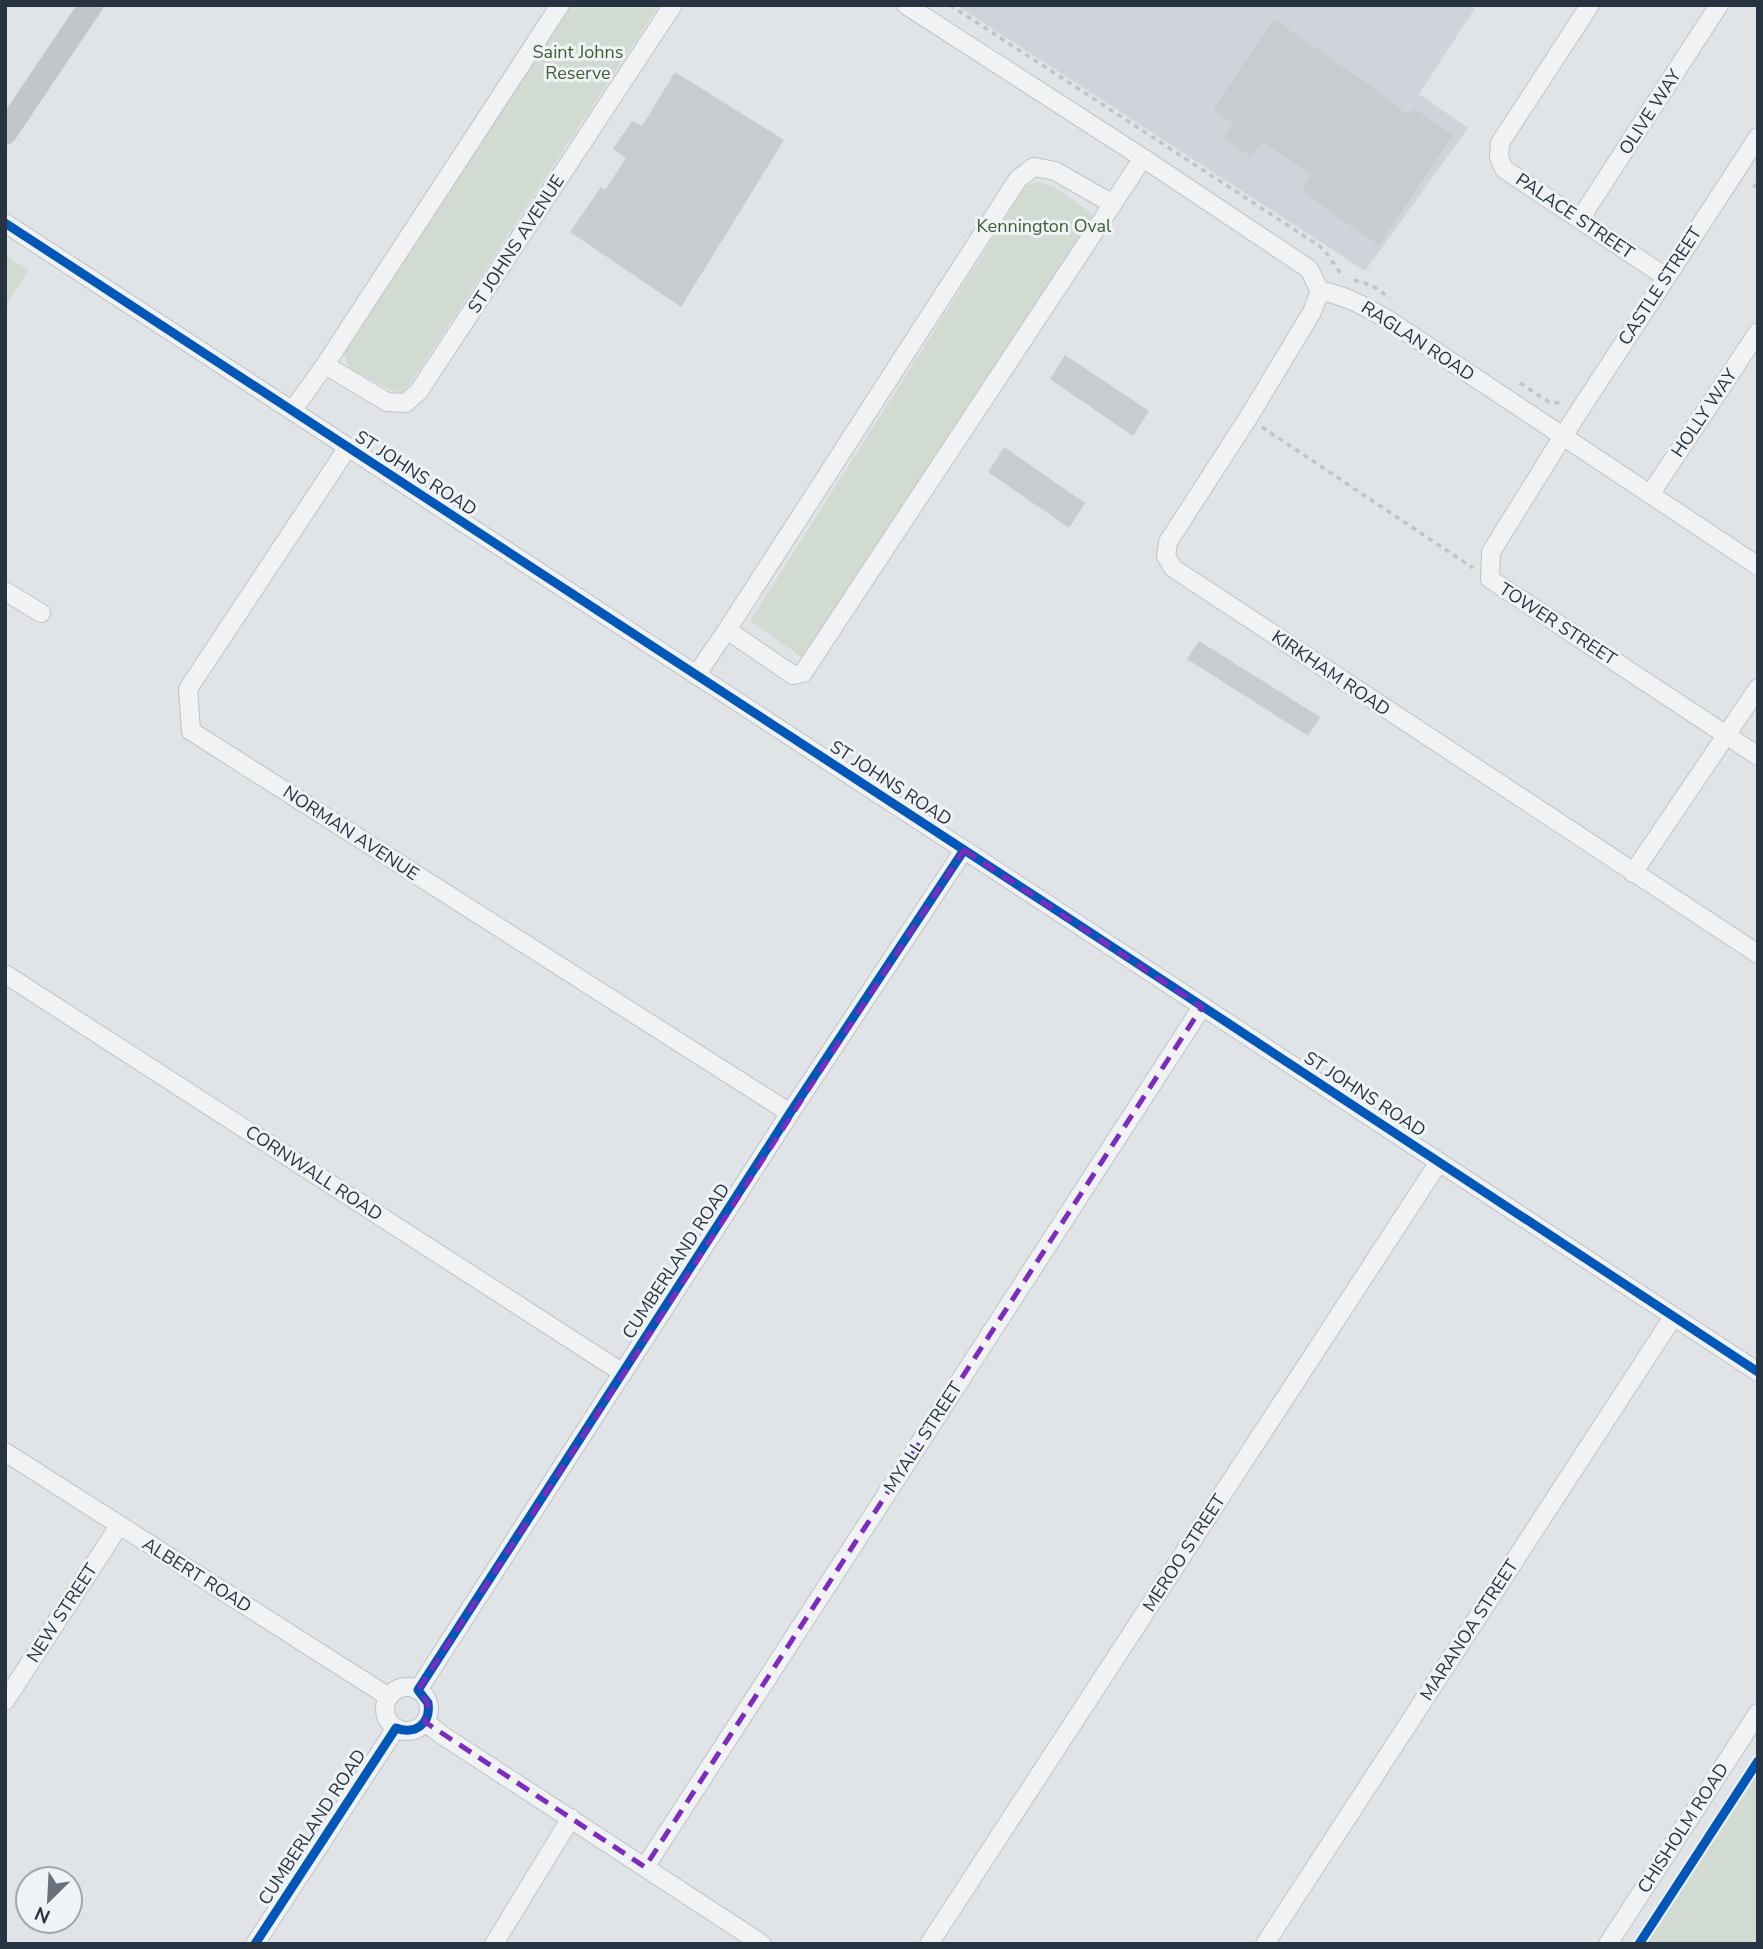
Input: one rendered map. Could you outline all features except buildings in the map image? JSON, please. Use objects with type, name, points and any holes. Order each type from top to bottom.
[{"type":"main road","points":[[5,133],[91,5]]},
{"type":"street","points":[[292,411],[326,365],[560,5]]},
{"type":"street","name":"ST JOHNS AVENUE","points":[[326,365],[387,402],[406,403],[419,391],[673,5]]},
{"type":"street","points":[[905,5],[1143,158],[1309,270],[1320,291]]},
{"type":"street","name":"PALACE STREET","points":[[1590,5],[1500,144],[1499,157],[1504,169],[1666,277]]},
{"type":"street","name":"OLIVE WAY","points":[[1580,219],[1720,5]]},
{"type":"street","name":"CASTLE STREET","points":[[1563,436],[1666,277],[1752,157],[1758,137]]},
{"type":"street","points":[[727,630],[793,675],[803,673],[1143,158]]},
{"type":"street","points":[[696,675],[1018,179],[1034,167],[1055,171],[1111,203]]},
{"type":"street","name":"ST JOHNS ROAD","points":[[5,223],[1758,1372]]},
{"type":"street","name":"KIRKHAM ROAD","points":[[1320,291],[1312,312],[1248,418],[1168,542],[1166,556],[1173,568],[1758,954]]},
{"type":"street","name":"RAGLAN ROAD","points":[[1320,291],[1363,304],[1756,561]]},
{"type":"street","name":"HOLLY WAY","points":[[1651,493],[1758,332]]},
{"type":"street","name":"TOWER STREET","points":[[1563,436],[1491,552],[1490,579],[1758,756]]},
{"type":"street","name":"NORMAN AVENUE","points":[[348,447],[188,689],[191,731],[790,1113]]},
{"type":"street","points":[[5,591],[41,613]]},
{"type":"street","points":[[1633,873],[1758,688]]},
{"type":"street","name":"CUMBERLAND ROAD","points":[[418,1690],[790,1113],[964,850]]},
{"type":"street","name":"CORNWALL ROAD","points":[[5,974],[623,1373]]},
{"type":"street","name":"MYALL STREET","points":[[645,1867],[1202,1007]]},
{"type":"street","name":"MEROO STREET","points":[[929,1944],[1439,1162]]},
{"type":"street","name":"MARANOA STREET","points":[[1265,1944],[1673,1317]]},
{"type":"street","name":"ALBERT ROAD","points":[[5,1452],[389,1698]]},
{"type":"street","name":"NEW STREET","points":[[5,1701],[119,1525]]},
{"type":"street","points":[[400,1688],[418,1690],[429,1706],[425,1722],[410,1731],[396,1727],[388,1719],[386,1712],[389,1698],[400,1688]]},
{"type":"street","name":"CHISHOLM ROAD","points":[[1608,1944],[1758,1713]]},
{"type":"street","points":[[425,1722],[762,1944]]},
{"type":"street","name":"CUMBERLAND ROAD","points":[[256,1944],[396,1727]]},
{"type":"street","points":[[494,1944],[571,1818]]},
{"type":"path","points":[[950,5],[1318,245],[1346,278],[1371,285],[1394,301]]},
{"type":"path","points":[[1753,187],[1758,183]]},
{"type":"path","points":[[1511,377],[1549,402],[1564,403],[1571,398]]},
{"type":"path","points":[[1248,418],[1490,579]]},
{"type":"highlighted area","points":[[964,850],[1202,1007],[645,1867],[425,1722],[428,1703],[418,1690]]},
{"type":"shaded area","points":[[956,5],[1477,5],[1419,94],[1468,128],[1365,271]]},
{"type":"green space","name":"Saint Johns Reserve","points":[[571,5],[659,5],[410,384],[402,392],[392,391],[349,368],[344,353]]},
{"type":"green space","name":"Kennington Oval","points":[[1038,182],[1052,186],[1090,212],[1092,220],[803,658],[750,621],[1026,186]]},
{"type":"green space","points":[[5,255],[28,270],[5,308]]},
{"type":"green space","points":[[1758,1766],[1758,1944],[1642,1944]]},
{"type":"cycle path","points":[[5,223],[1758,1372]]},
{"type":"cycle path","points":[[255,1944],[396,1728],[415,1729],[424,1722],[428,1703],[418,1690],[790,1113],[964,850]]},
{"type":"cycle path","points":[[1639,1944],[1758,1761]]}]
